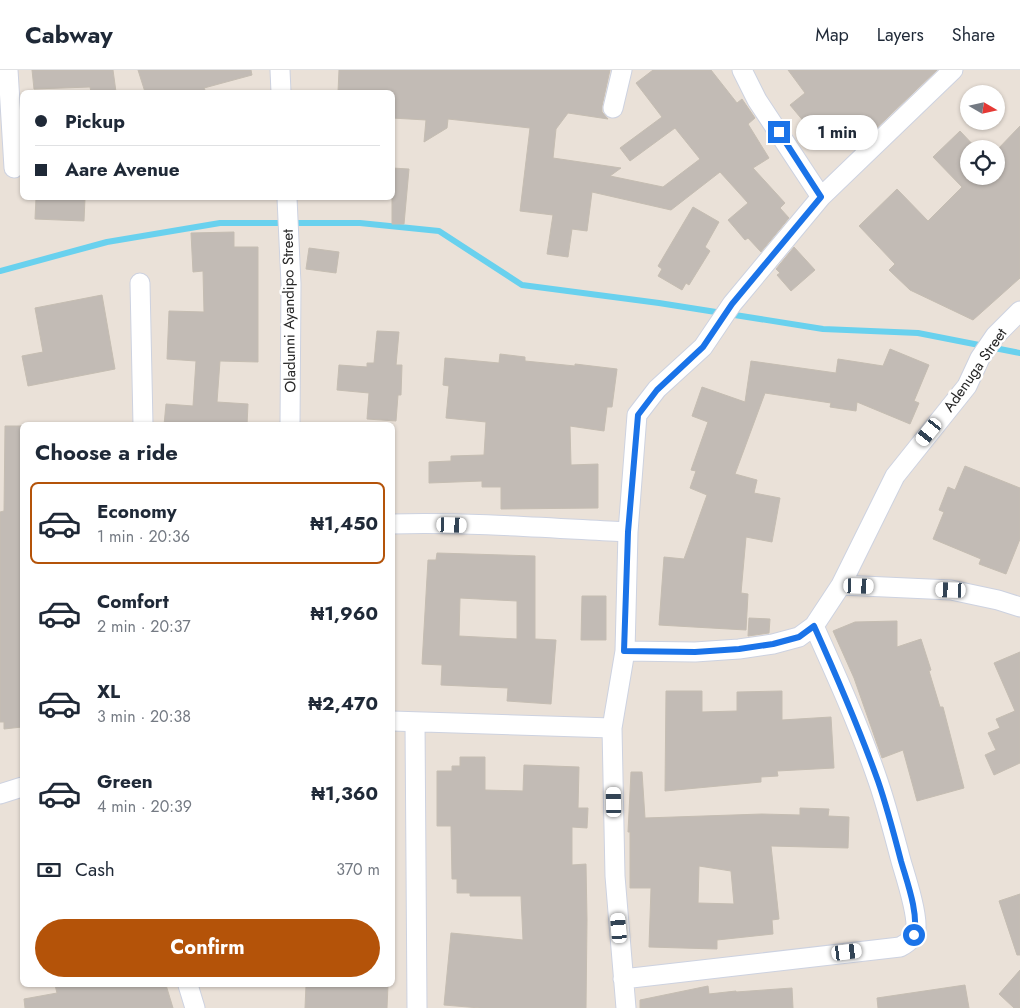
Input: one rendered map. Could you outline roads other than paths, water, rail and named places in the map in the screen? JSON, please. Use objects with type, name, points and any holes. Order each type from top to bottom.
[{"type":"street","points":[[8,70],[14,168]]},
{"type":"street","points":[[280,70],[281,90]]},
{"type":"street","points":[[613,108],[622,70]]},
{"type":"street","points":[[742,70],[757,100],[821,197]]},
{"type":"street","points":[[626,1008],[615,876],[612,728],[624,651],[628,532],[638,415],[657,390],[703,347],[732,304],[821,197],[954,70]]},
{"type":"street","name":"Oladunni Ayandipo Street","points":[[288,203],[291,284],[290,422]]},
{"type":"street","points":[[140,283],[143,422]]},
{"type":"street","name":"Adenuga Street","points":[[814,626],[841,586],[895,476],[967,386],[980,358],[995,336],[1020,310]]},
{"type":"street","points":[[395,524],[530,527],[628,532]]},
{"type":"street","points":[[841,586],[951,590],[998,600],[1020,608]]},
{"type":"street","points":[[623,978],[900,947],[909,943],[916,928],[906,880],[878,782],[844,692],[814,626],[799,637],[773,644],[739,649],[695,652],[624,651]]},
{"type":"street","points":[[395,721],[612,728]]},
{"type":"street","points":[[415,722],[417,1008]]},
{"type":"street","points":[[0,794],[20,788]]},
{"type":"street","points":[[189,987],[195,1008]]},
{"type":"waterway","points":[[0,271],[107,242],[220,223],[360,223],[439,231],[522,285],[659,303],[823,329],[918,333],[1020,353]]}]
